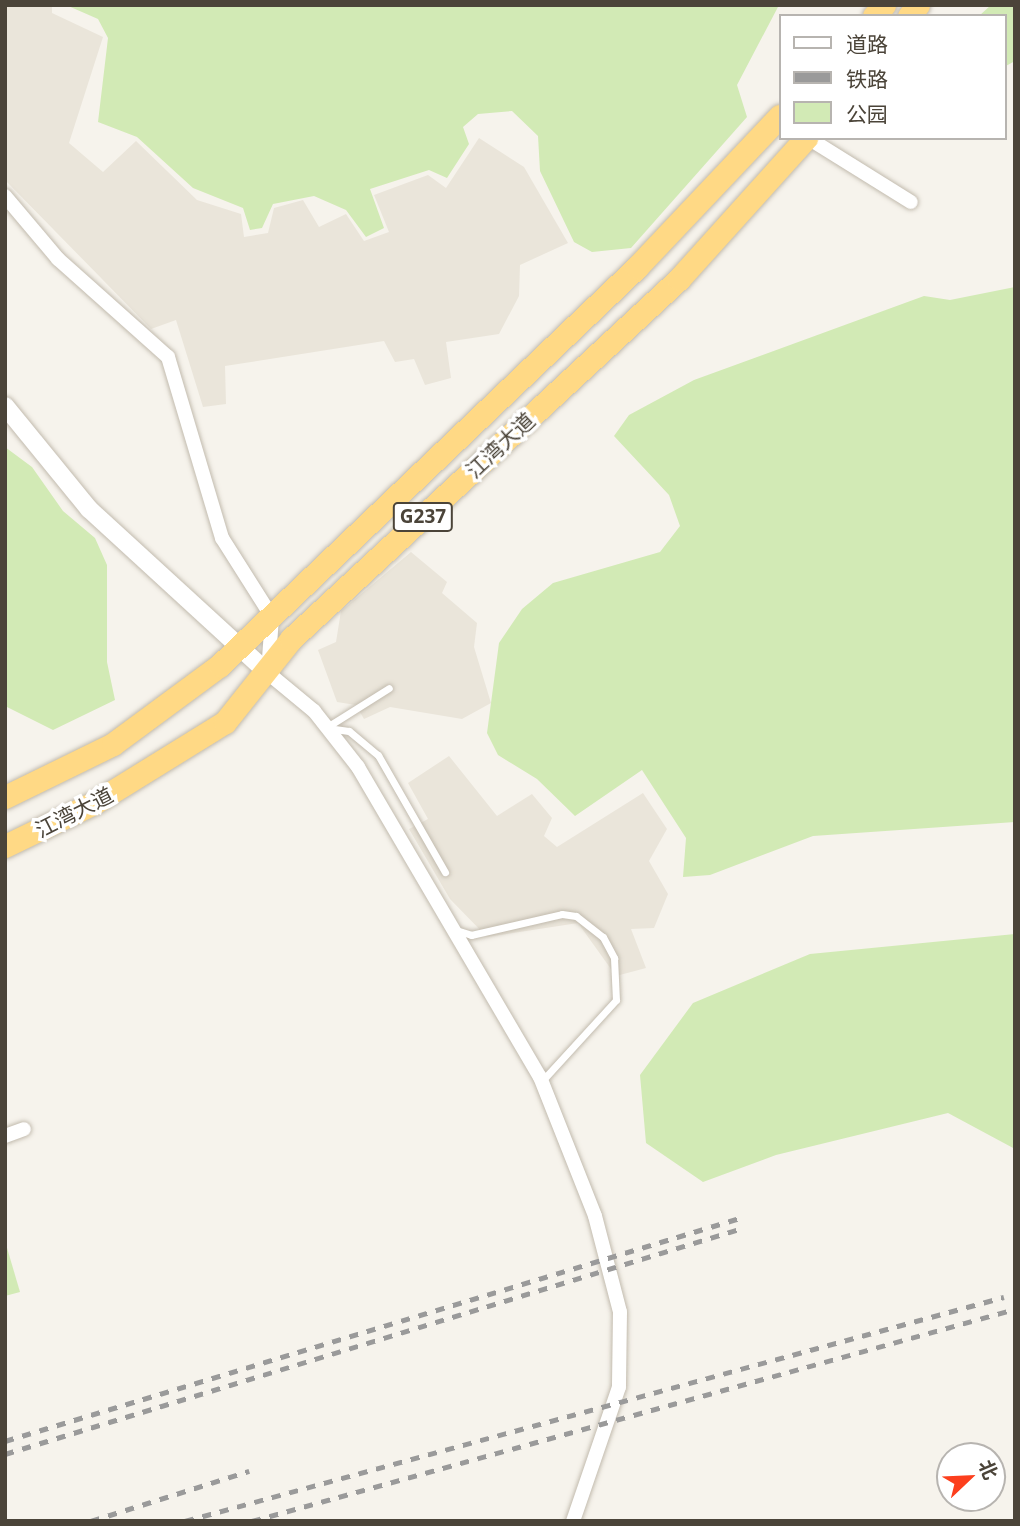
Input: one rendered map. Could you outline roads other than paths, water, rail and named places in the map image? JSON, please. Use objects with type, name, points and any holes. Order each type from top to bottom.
[{"type":"highway","name":"江湾大道","points":[[5,797],[113,744],[239,648],[637,267],[778,118]]},
{"type":"highway","name":"江湾大道","points":[[5,846],[188,748],[225,722],[268,673],[291,639],[679,279],[805,140]]},
{"type":"street","points":[[810,140],[911,202]]},
{"type":"street","points":[[5,196],[58,259],[168,357],[222,538],[272,617],[268,673]]},
{"type":"street","points":[[5,406],[89,509],[327,728],[358,767],[541,1082],[595,1216],[621,1322],[619,1387],[573,1521]]},
{"type":"street","points":[[5,1136],[24,1129]]},
{"type":"lane","points":[[327,728],[388,688]]},
{"type":"lane","points":[[327,728],[349,731],[378,755],[445,872]]},
{"type":"lane","points":[[453,929],[471,935],[562,914],[576,916],[603,937],[614,958],[616,1000],[541,1082]]},
{"type":"railway","points":[[5,1441],[740,1218]]},
{"type":"railway","points":[[5,1454],[743,1228]]},
{"type":"railway","points":[[185,1521],[1004,1297]]},
{"type":"railway","points":[[252,1521],[1008,1311]]},
{"type":"railway","points":[[91,1521],[249,1471]]}]
